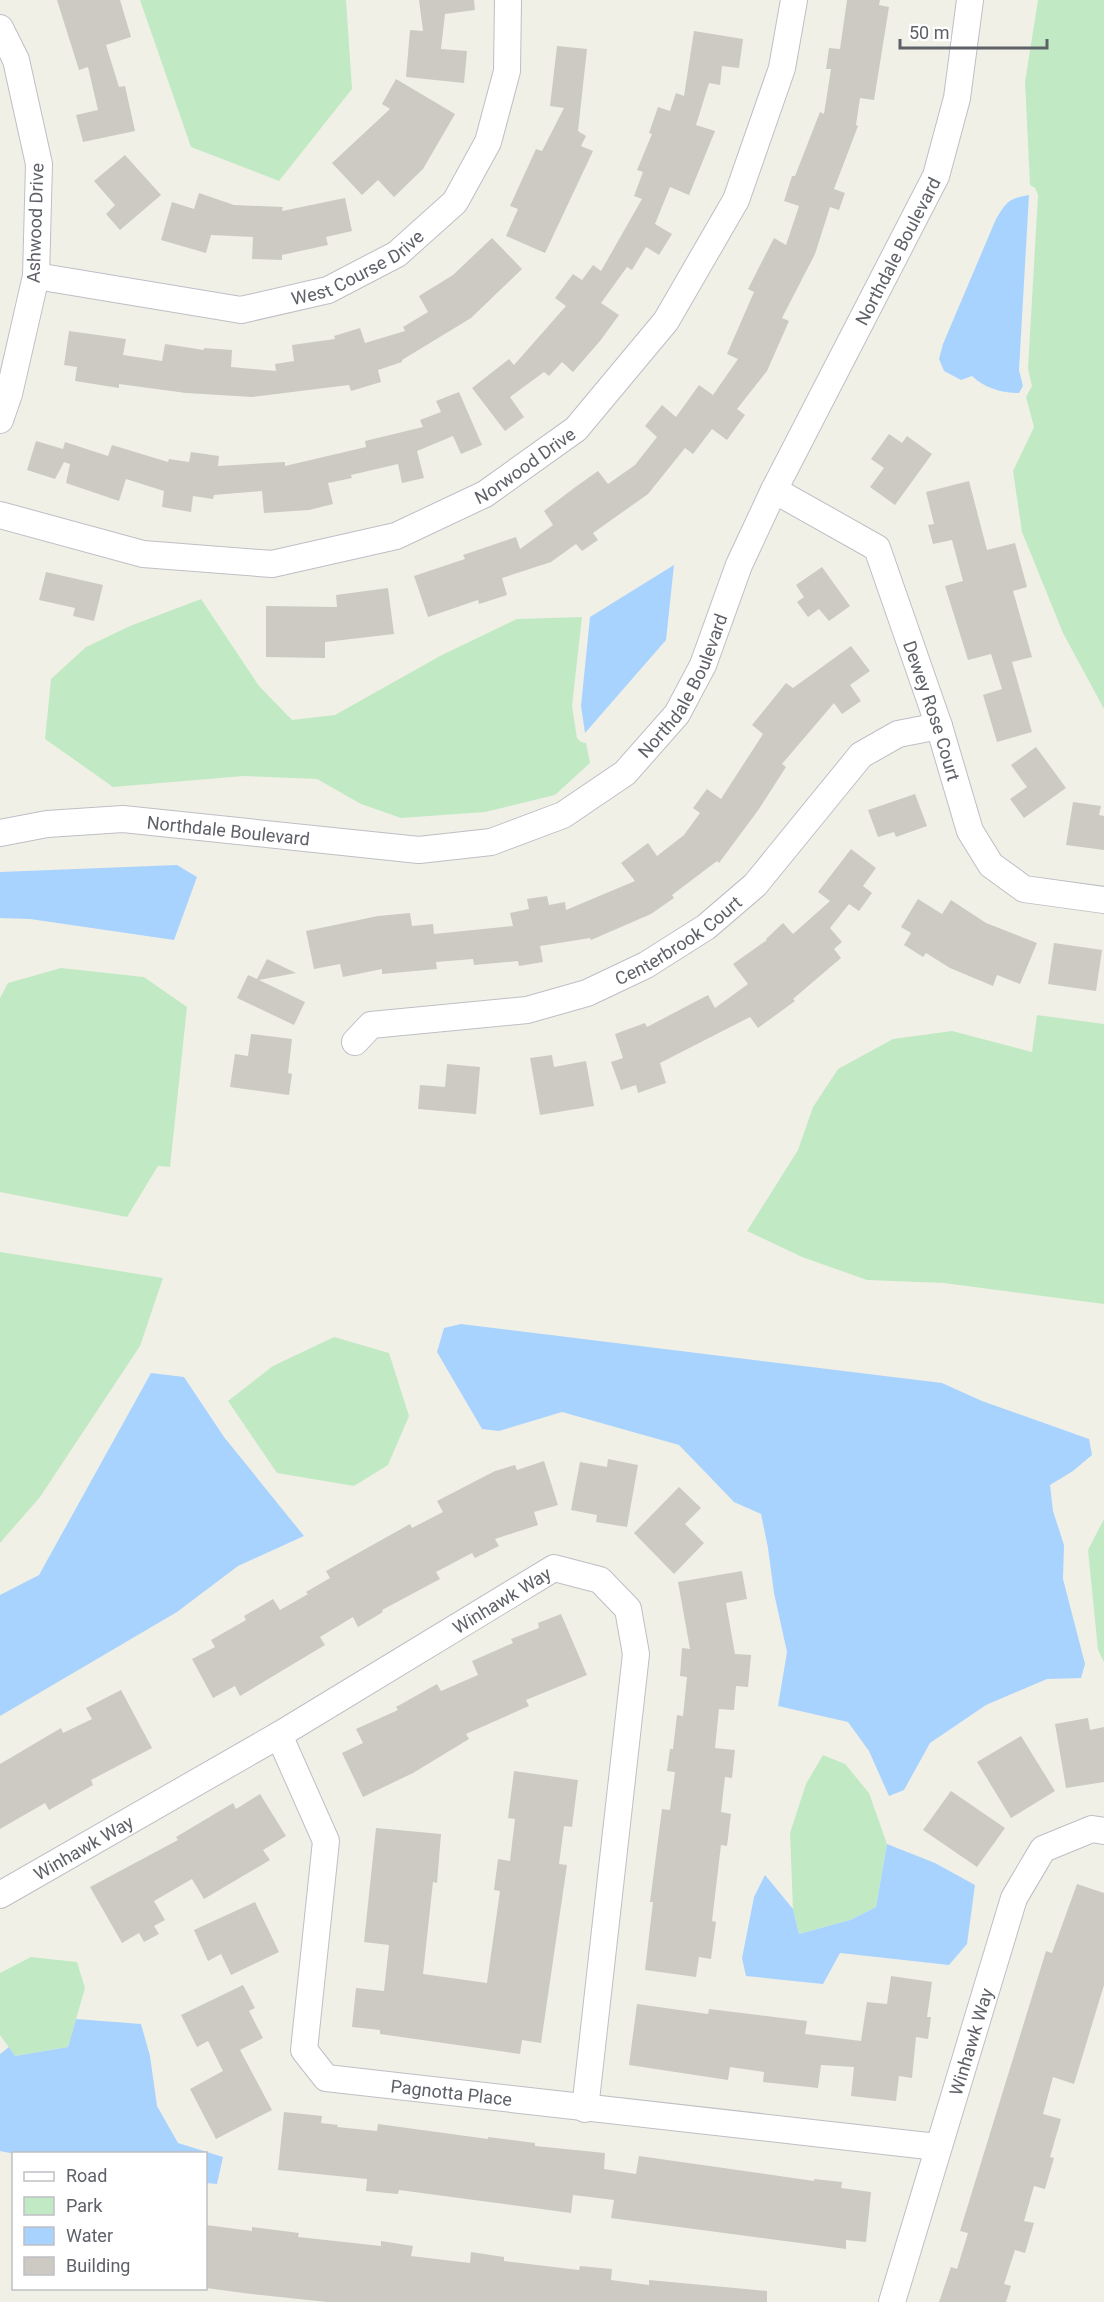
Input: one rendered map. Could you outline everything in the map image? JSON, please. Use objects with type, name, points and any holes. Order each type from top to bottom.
[{"type":"street","name":"West Course Drive","points":[[36,276],[241,310],[328,290],[397,254],[455,202],[488,142],[507,71],[508,0]]},
{"type":"street","name":"Norwood Drive","points":[[0,515],[143,554],[272,564],[396,536],[485,494],[576,429],[666,321],[736,200],[782,68],[794,0]]},
{"type":"street","name":"Northdale Boulevard","points":[[0,833],[46,824],[123,819],[419,850],[491,842],[563,815],[625,773],[677,714],[703,665],[739,565],[774,490],[936,176],[957,98],[970,0]]},
{"type":"street","name":"Ashwood Drive","points":[[0,28],[16,60],[39,164],[36,276],[9,394],[0,420]]},
{"type":"street","name":"Dewey Rose Court","points":[[774,490],[877,548],[939,726],[970,831],[991,865],[1024,890],[1104,900]]},
{"type":"street","name":"Centerbrook Court","points":[[355,1042],[371,1025],[527,1010],[587,993],[646,965],[706,927],[755,885],[861,755],[898,734],[939,726]]},
{"type":"street","name":"Winhawk Way","points":[[0,1895],[279,1735],[554,1568],[600,1580],[628,1609],[636,1654],[585,2109]]},
{"type":"street","name":"Pagnotta Place","points":[[279,1735],[326,1841],[304,2050],[326,2078],[937,2147]]},
{"type":"street","name":"Winhawk Way","points":[[892,2302],[1014,1898],[1043,1850],[1092,1829],[1104,1831]]},
{"type":"green space","points":[[140,0],[346,0],[352,89],[279,181],[191,147]]},
{"type":"green space","points":[[1038,0],[1104,0],[1104,709],[1063,633],[1022,532],[1013,471],[1034,427],[1026,397],[1032,386],[1028,369],[1038,195],[1035,188],[1030,185],[1025,82]]},
{"type":"green space","points":[[201,599],[259,686],[292,720],[335,715],[440,656],[517,619],[582,617],[572,706],[577,738],[586,743],[590,763],[555,795],[485,812],[401,818],[361,804],[317,779],[244,776],[113,787],[45,739],[51,679],[86,647],[130,626]]},
{"type":"green space","points":[[61,968],[144,977],[187,1007],[170,1167],[158,1166],[127,1217],[0,1192],[0,998],[8,983]]},
{"type":"green space","points":[[1037,1015],[1104,1024],[1104,1304],[944,1283],[867,1280],[802,1257],[747,1231],[798,1150],[813,1107],[838,1069],[893,1039],[952,1031],[1032,1052]]},
{"type":"green space","points":[[0,1252],[163,1278],[140,1346],[40,1497],[0,1543]]},
{"type":"green space","points":[[334,1337],[389,1353],[409,1416],[388,1465],[354,1486],[277,1473],[228,1401],[273,1366]]},
{"type":"green space","points":[[1104,1519],[1104,1662],[1098,1650],[1088,1550]]},
{"type":"green space","points":[[823,1755],[845,1764],[869,1793],[887,1844],[876,1907],[850,1920],[799,1934],[793,1909],[790,1833],[806,1784]]},
{"type":"green space","points":[[31,1957],[77,1962],[85,1988],[68,2047],[15,2056],[0,2035],[0,1973]]},
{"type":"water","points":[[1029,195],[1019,370],[1023,386],[1019,393],[1013,393],[988,387],[972,376],[961,380],[944,371],[939,359],[943,344],[996,219],[1009,202]]},
{"type":"water","points":[[674,565],[666,640],[585,733],[581,706],[590,617]]},
{"type":"water","points":[[177,865],[197,877],[174,940],[30,919],[0,918],[0,872]]},
{"type":"water","points":[[461,1324],[942,1383],[982,1401],[1089,1439],[1092,1455],[1073,1471],[1050,1485],[1053,1511],[1064,1545],[1063,1579],[1085,1664],[1081,1678],[1047,1679],[986,1705],[930,1743],[904,1790],[889,1796],[869,1751],[848,1722],[778,1706],[787,1652],[774,1593],[761,1514],[734,1502],[679,1445],[562,1412],[499,1431],[482,1429],[437,1352],[444,1328]]},
{"type":"water","points":[[151,1373],[184,1377],[224,1437],[304,1536],[238,1566],[177,1612],[0,1716],[0,1595],[39,1575]]},
{"type":"water","points":[[887,1844],[935,1863],[975,1885],[967,1944],[949,1965],[840,1953],[823,1984],[746,1976],[742,1958],[754,1897],[765,1875],[793,1909],[799,1934],[850,1920],[876,1907]]},
{"type":"water","points":[[76,2019],[141,2024],[150,2056],[157,2106],[178,2143],[207,2152],[12,2153],[0,2151],[0,2054],[9,2047],[15,2056],[68,2047]]},
{"type":"water","points":[[207,2152],[223,2157],[217,2184],[207,2183]]},
{"type":"building","points":[[57,0],[120,0],[131,37],[106,45],[119,87],[125,86],[135,131],[83,142],[76,115],[98,110],[88,67],[79,70]]},
{"type":"building","points":[[419,0],[474,0],[475,10],[445,14],[441,49],[467,51],[464,83],[406,77],[410,30],[423,31]]},
{"type":"building","points":[[847,0],[880,0],[879,5],[889,7],[874,100],[860,98],[856,125],[858,126],[834,189],[845,193],[839,210],[830,207],[815,254],[782,318],[789,321],[767,371],[737,409],[745,415],[727,440],[712,429],[693,454],[685,448],[648,494],[593,533],[598,540],[582,551],[576,544],[551,562],[502,578],[507,595],[479,604],[478,600],[428,617],[414,576],[465,559],[463,555],[516,537],[520,549],[553,525],[544,511],[574,488],[598,471],[608,484],[635,465],[657,437],[645,426],[662,405],[676,417],[699,385],[713,395],[738,359],[727,354],[754,292],[748,289],[774,238],[786,245],[799,206],[784,201],[792,176],[795,176],[820,112],[824,114],[831,69],[826,69],[829,48],[840,49]]},
{"type":"building","points":[[694,31],[743,39],[739,68],[722,66],[720,85],[709,83],[696,125],[715,131],[689,195],[670,187],[655,224],[672,234],[659,255],[646,247],[632,270],[627,267],[601,303],[619,315],[573,372],[562,362],[549,376],[544,372],[510,397],[524,417],[505,431],[472,388],[509,359],[514,365],[566,306],[555,298],[573,274],[582,280],[593,265],[601,271],[642,199],[634,196],[643,172],[637,170],[652,134],[649,133],[658,107],[670,111],[676,93],[684,96]]},
{"type":"building","points":[[557,46],[587,49],[578,131],[586,136],[581,146],[593,151],[545,253],[506,236],[518,209],[510,206],[536,149],[542,151],[564,108],[550,106]]},
{"type":"building","points":[[396,79],[455,114],[423,169],[394,197],[378,180],[362,195],[332,163],[390,109],[382,104]]},
{"type":"building","points":[[125,155],[161,195],[120,230],[106,214],[115,205],[94,181]]},
{"type":"building","points":[[199,193],[234,205],[283,207],[282,211],[345,198],[352,231],[326,237],[328,245],[282,255],[282,260],[252,259],[253,237],[211,235],[206,253],[161,240],[172,202],[194,209]]},
{"type":"building","points":[[492,238],[522,269],[471,318],[402,362],[378,370],[381,382],[351,391],[349,385],[252,397],[186,393],[119,384],[119,388],[75,381],[77,367],[64,365],[69,331],[126,339],[123,355],[162,361],[165,344],[204,350],[204,348],[232,350],[231,367],[276,371],[275,364],[294,361],[292,345],[335,339],[334,336],[360,328],[365,343],[405,331],[403,327],[428,312],[419,296],[453,275]]},
{"type":"building","points":[[459,392],[482,445],[461,454],[453,436],[417,451],[424,478],[402,483],[398,464],[351,475],[352,478],[328,483],[333,504],[309,510],[264,513],[262,491],[214,495],[213,499],[193,496],[191,512],[162,507],[164,491],[126,479],[119,501],[66,483],[70,464],[64,462],[55,479],[27,470],[36,441],[63,449],[65,442],[108,456],[112,445],[168,462],[169,459],[189,462],[191,452],[219,456],[218,466],[285,462],[285,466],[366,447],[365,441],[423,427],[420,420],[441,412],[436,401]]},
{"type":"building","points":[[889,434],[902,443],[907,436],[932,454],[895,505],[870,487],[884,468],[871,459]]},
{"type":"building","points":[[969,481],[987,550],[1015,543],[1027,587],[1013,591],[1032,657],[1012,662],[1032,732],[997,742],[983,695],[1002,689],[991,654],[968,660],[945,586],[963,581],[952,540],[933,544],[928,525],[934,524],[926,492]]},
{"type":"building","points":[[822,567],[850,606],[829,621],[819,609],[808,617],[797,602],[804,597],[796,585]]},
{"type":"building","points":[[46,572],[103,585],[94,621],[73,616],[75,608],[39,600]]},
{"type":"building","points":[[388,588],[394,634],[325,642],[325,658],[266,657],[266,606],[337,607],[336,595]]},
{"type":"building","points":[[851,646],[870,671],[850,685],[861,701],[842,714],[834,703],[782,764],[786,767],[759,809],[719,863],[717,861],[672,895],[674,898],[651,914],[591,940],[590,938],[540,946],[543,962],[519,966],[518,961],[474,965],[473,959],[436,962],[437,969],[382,974],[382,969],[343,977],[340,964],[314,969],[306,931],[378,916],[410,913],[412,926],[433,924],[434,934],[513,926],[510,913],[529,909],[527,899],[547,896],[549,905],[565,902],[566,910],[635,881],[621,863],[648,843],[657,856],[684,835],[700,813],[693,808],[707,789],[721,799],[763,734],[752,725],[786,683],[793,688]]},
{"type":"building","points":[[1036,747],[1066,788],[1024,818],[1010,799],[1027,787],[1011,765]]},
{"type":"building","points":[[915,794],[927,826],[896,837],[894,832],[878,837],[868,810]]},
{"type":"building","points":[[1073,802],[1101,806],[1099,815],[1104,816],[1104,850],[1066,845]]},
{"type":"building","points":[[851,849],[876,868],[863,886],[872,893],[859,911],[849,904],[830,928],[842,942],[834,949],[841,958],[793,999],[795,1001],[758,1028],[750,1017],[660,1063],[666,1083],[638,1093],[636,1085],[621,1090],[611,1062],[623,1058],[615,1034],[645,1023],[647,1027],[708,995],[715,1008],[748,984],[733,964],[767,940],[783,923],[793,934],[830,901],[818,892]]},
{"type":"building","points":[[918,899],[942,914],[951,900],[986,923],[1037,943],[1020,984],[997,975],[993,986],[950,968],[926,953],[923,957],[904,945],[911,933],[901,927]]},
{"type":"building","points":[[1054,943],[1102,950],[1096,991],[1048,984]]},
{"type":"building","points":[[267,959],[296,973],[259,980],[305,1002],[294,1025],[237,998],[248,975],[257,979]]},
{"type":"building","points":[[251,1034],[292,1039],[288,1073],[292,1074],[289,1095],[230,1087],[235,1054],[248,1056]]},
{"type":"building","points":[[552,1055],[554,1067],[586,1061],[594,1106],[540,1115],[530,1058]]},
{"type":"building","points":[[447,1064],[480,1067],[476,1114],[418,1109],[420,1085],[445,1087]]},
{"type":"building","points":[[608,1459],[638,1465],[627,1527],[596,1522],[597,1515],[571,1510],[580,1462],[607,1467]]},
{"type":"building","points":[[544,1461],[558,1505],[534,1512],[538,1525],[495,1539],[499,1546],[475,1558],[472,1553],[436,1572],[440,1579],[382,1610],[383,1612],[358,1627],[353,1617],[320,1637],[325,1645],[240,1696],[235,1686],[213,1698],[192,1659],[215,1647],[211,1640],[246,1620],[244,1616],[273,1599],[280,1610],[308,1594],[306,1592],[330,1578],[326,1571],[410,1524],[412,1528],[443,1512],[437,1501],[495,1471],[515,1465],[517,1470]]},
{"type":"building","points":[[679,1487],[701,1508],[685,1524],[704,1543],[674,1574],[634,1533]]},
{"type":"building","points":[[742,1571],[747,1599],[726,1603],[735,1654],[751,1655],[748,1687],[736,1686],[734,1710],[719,1709],[715,1748],[735,1750],[732,1778],[725,1777],[721,1812],[731,1814],[727,1846],[721,1845],[712,1921],[716,1922],[711,1959],[699,1957],[696,1977],[645,1970],[653,1902],[650,1902],[662,1809],[670,1810],[675,1772],[667,1771],[670,1749],[673,1749],[677,1715],[683,1716],[687,1677],[680,1676],[682,1648],[690,1649],[678,1582]]},
{"type":"building","points":[[561,1614],[587,1675],[526,1700],[529,1706],[466,1734],[469,1739],[413,1773],[363,1797],[342,1753],[363,1743],[356,1729],[398,1710],[396,1707],[437,1684],[441,1691],[478,1675],[472,1661],[513,1643],[511,1639],[539,1628],[538,1623]]},
{"type":"building","points":[[121,1690],[152,1748],[91,1780],[93,1785],[49,1810],[45,1803],[0,1829],[0,1764],[61,1728],[63,1733],[92,1719],[86,1708]]},
{"type":"building","points":[[1088,1718],[1090,1730],[1104,1727],[1104,1782],[1066,1788],[1055,1724]]},
{"type":"building","points":[[1021,1736],[1055,1791],[1011,1818],[977,1762]]},
{"type":"building","points":[[514,1771],[578,1780],[572,1827],[564,1826],[559,1864],[567,1865],[541,2043],[522,2040],[520,2054],[380,2034],[380,2030],[352,2027],[356,1988],[384,1991],[389,1945],[364,1942],[376,1828],[441,1834],[437,1883],[433,1882],[423,1974],[487,1983],[500,1891],[494,1890],[498,1859],[510,1861],[515,1819],[508,1818]]},
{"type":"building","points":[[951,1791],[1005,1828],[977,1867],[923,1830]]},
{"type":"building","points":[[260,1794],[286,1836],[263,1850],[270,1860],[204,1899],[192,1879],[154,1901],[165,1920],[154,1926],[159,1934],[144,1942],[139,1933],[122,1943],[90,1887],[178,1840],[176,1837],[233,1803],[236,1809]]},
{"type":"building","points":[[1077,1884],[1104,1893],[1104,1985],[1074,2084],[1053,2077],[1043,2114],[1061,2119],[1050,2157],[1054,2158],[1045,2189],[1034,2186],[1024,2221],[1034,2223],[1025,2253],[1015,2250],[1004,2284],[1011,2286],[1006,2302],[939,2302],[951,2267],[957,2269],[968,2233],[960,2231],[1046,1951],[1052,1953]]},
{"type":"building","points":[[255,1902],[279,1952],[231,1975],[221,1954],[208,1961],[194,1930]]},
{"type":"building","points":[[891,1976],[932,1982],[927,2017],[931,2017],[928,2039],[916,2037],[912,2078],[899,2076],[896,2101],[851,2096],[854,2067],[821,2065],[818,2088],[763,2082],[764,2072],[730,2067],[728,2080],[629,2065],[637,2004],[708,2014],[709,2009],[807,2021],[805,2034],[861,2041],[867,2002],[887,2004]]},
{"type":"building","points":[[243,1985],[255,2008],[249,2011],[263,2038],[240,2050],[272,2110],[216,2139],[190,2089],[223,2071],[208,2041],[197,2047],[181,2015]]},
{"type":"building","points":[[284,2112],[322,2116],[321,2123],[338,2125],[337,2127],[377,2131],[378,2124],[535,2143],[535,2146],[605,2153],[604,2169],[636,2174],[639,2156],[814,2181],[814,2179],[842,2182],[841,2188],[871,2192],[866,2242],[846,2240],[846,2249],[611,2218],[614,2200],[573,2195],[571,2213],[399,2190],[398,2194],[366,2191],[367,2179],[278,2170]]},
{"type":"building","points":[[207,2225],[252,2231],[252,2227],[299,2233],[298,2237],[381,2246],[381,2241],[413,2246],[411,2256],[470,2263],[471,2252],[504,2257],[504,2261],[579,2270],[580,2266],[612,2269],[611,2280],[649,2285],[649,2280],[767,2291],[767,2302],[327,2302],[207,2288]]}]
